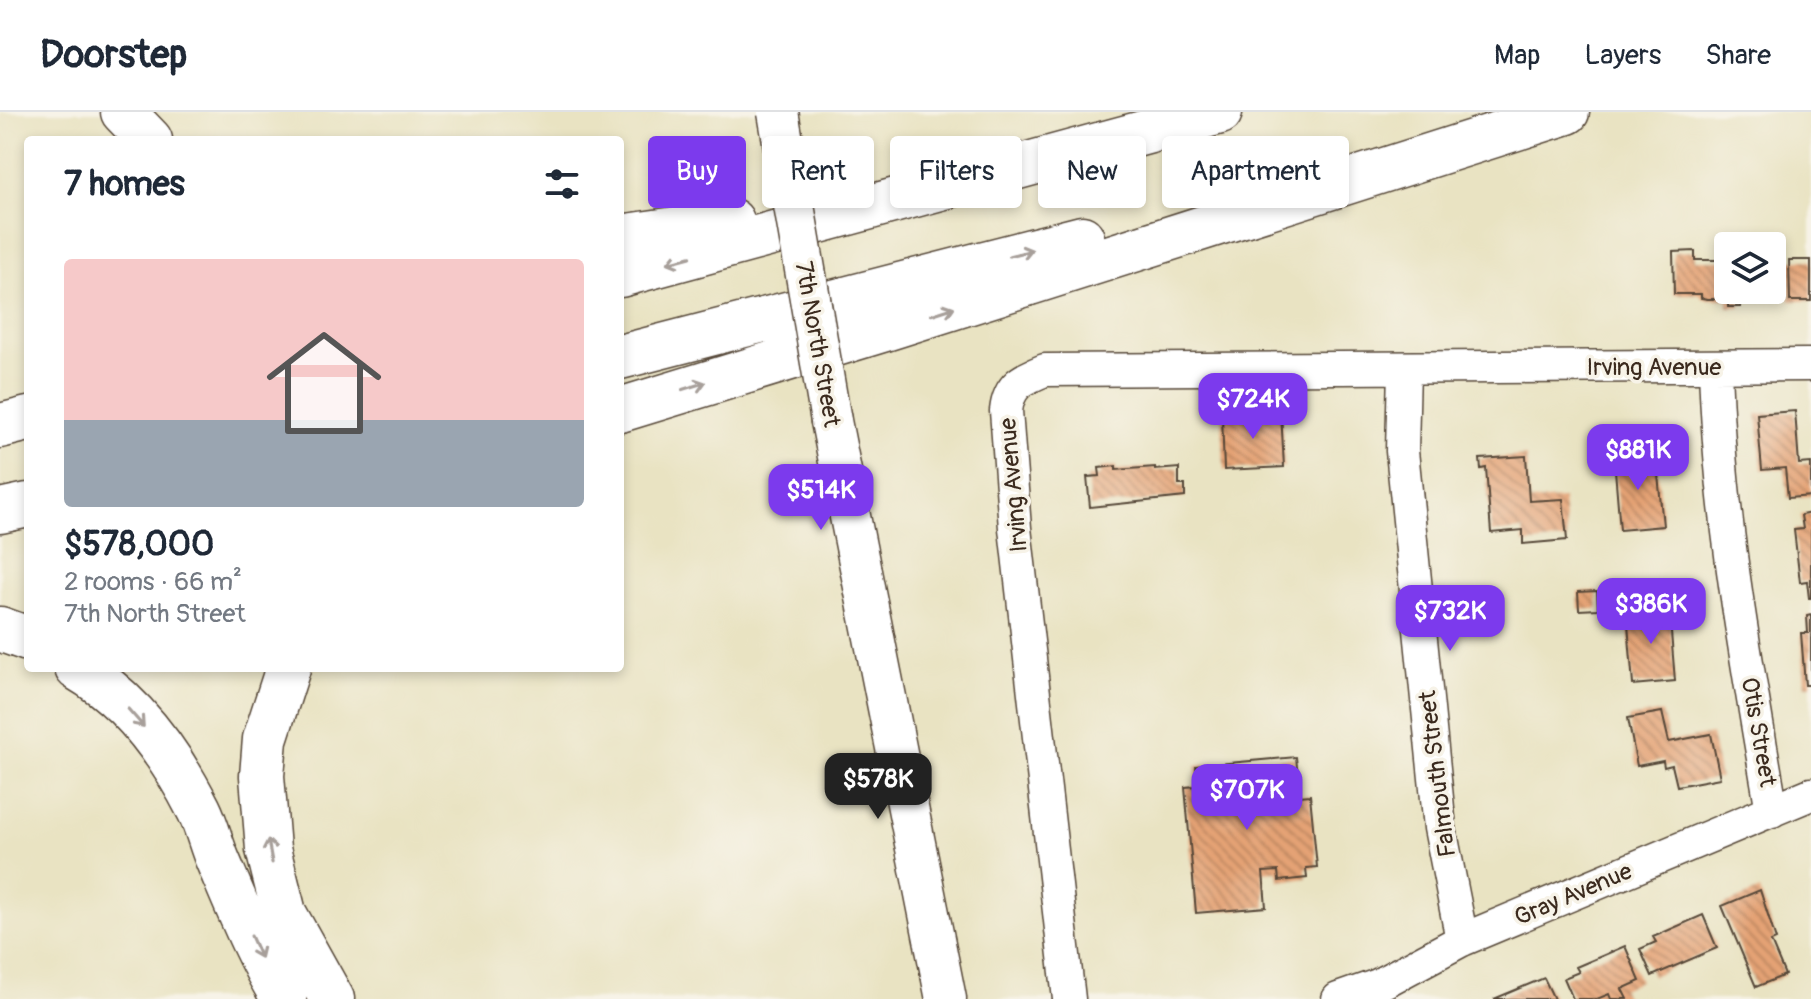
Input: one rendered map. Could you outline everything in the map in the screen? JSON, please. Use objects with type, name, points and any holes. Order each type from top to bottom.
[{"type":"highway","points":[[123,112],[146,136]]},
{"type":"highway","points":[[1022,167],[1220,112]]},
{"type":"highway","points":[[624,356],[1565,112]]},
{"type":"highway","points":[[624,409],[1565,112]]},
{"type":"highway","points":[[624,236],[890,197]]},
{"type":"highway","points":[[624,274],[890,203]]},
{"type":"highway","points":[[0,426],[24,420]]},
{"type":"highway","points":[[0,511],[24,506]]},
{"type":"highway","points":[[0,629],[24,638]]},
{"type":"highway","points":[[84,672],[126,706],[162,748],[200,811],[217,859],[262,959],[284,999]]},
{"type":"highway","points":[[287,672],[265,739],[262,776],[268,849],[284,913],[332,999]]},
{"type":"street","name":"7th North Street","points":[[778,112],[831,421],[946,999]]},
{"type":"street","name":"Irving Avenue","points":[[1069,999],[1015,528],[1006,411],[1008,397],[1024,378],[1045,370],[1811,365]]},
{"type":"street","name":"Otis Street","points":[[1715,366],[1717,436],[1747,665],[1772,811]]},
{"type":"street","name":"Falmouth Street","points":[[1404,368],[1402,451],[1440,828],[1462,940]]},
{"type":"street","name":"Gray Avenue","points":[[1338,999],[1378,985],[1462,940],[1810,798]]},
{"type":"building","points":[[1695,251],[1695,260],[1714,260],[1714,299],[1701,298],[1701,294],[1674,294],[1673,252]]},
{"type":"building","points":[[1789,260],[1811,260],[1811,301],[1790,301]]},
{"type":"building","points":[[1795,411],[1799,464],[1811,463],[1811,496],[1788,498],[1785,468],[1762,470],[1757,414]]},
{"type":"building","points":[[1281,412],[1284,467],[1224,470],[1222,415]]},
{"type":"building","points":[[1656,454],[1663,526],[1620,530],[1614,458]]},
{"type":"building","points":[[1526,456],[1529,501],[1563,499],[1567,540],[1523,544],[1523,530],[1491,533],[1486,468],[1481,469],[1480,459]]},
{"type":"building","points":[[1116,466],[1116,470],[1179,468],[1179,485],[1185,485],[1185,497],[1090,507],[1087,477],[1100,476],[1099,468]]},
{"type":"building","points":[[1811,513],[1809,598],[1807,581],[1800,582],[1794,530],[1803,529],[1801,515]]},
{"type":"building","points":[[1597,591],[1598,609],[1579,610],[1578,592]]},
{"type":"building","points":[[1669,608],[1675,681],[1633,685],[1627,612]]},
{"type":"building","points":[[1811,615],[1811,685],[1805,685],[1801,633],[1808,633],[1807,616]]},
{"type":"building","points":[[1662,712],[1669,742],[1711,734],[1720,778],[1677,786],[1672,765],[1664,767],[1663,761],[1637,766],[1628,718]]},
{"type":"building","points":[[1296,757],[1300,796],[1310,795],[1317,867],[1306,868],[1307,878],[1279,881],[1278,871],[1263,872],[1266,907],[1196,913],[1185,787],[1197,786],[1196,766]]},
{"type":"building","points":[[1760,890],[1776,940],[1771,942],[1785,975],[1756,987],[1722,906]]},
{"type":"building","points":[[1703,915],[1717,948],[1652,976],[1640,949],[1656,942],[1653,937]]},
{"type":"building","points":[[1625,946],[1640,981],[1622,989],[1627,999],[1611,999],[1609,994],[1597,999],[1573,999],[1564,978],[1579,972],[1576,967]]},
{"type":"building","points":[[1544,978],[1554,999],[1494,999]]}]
